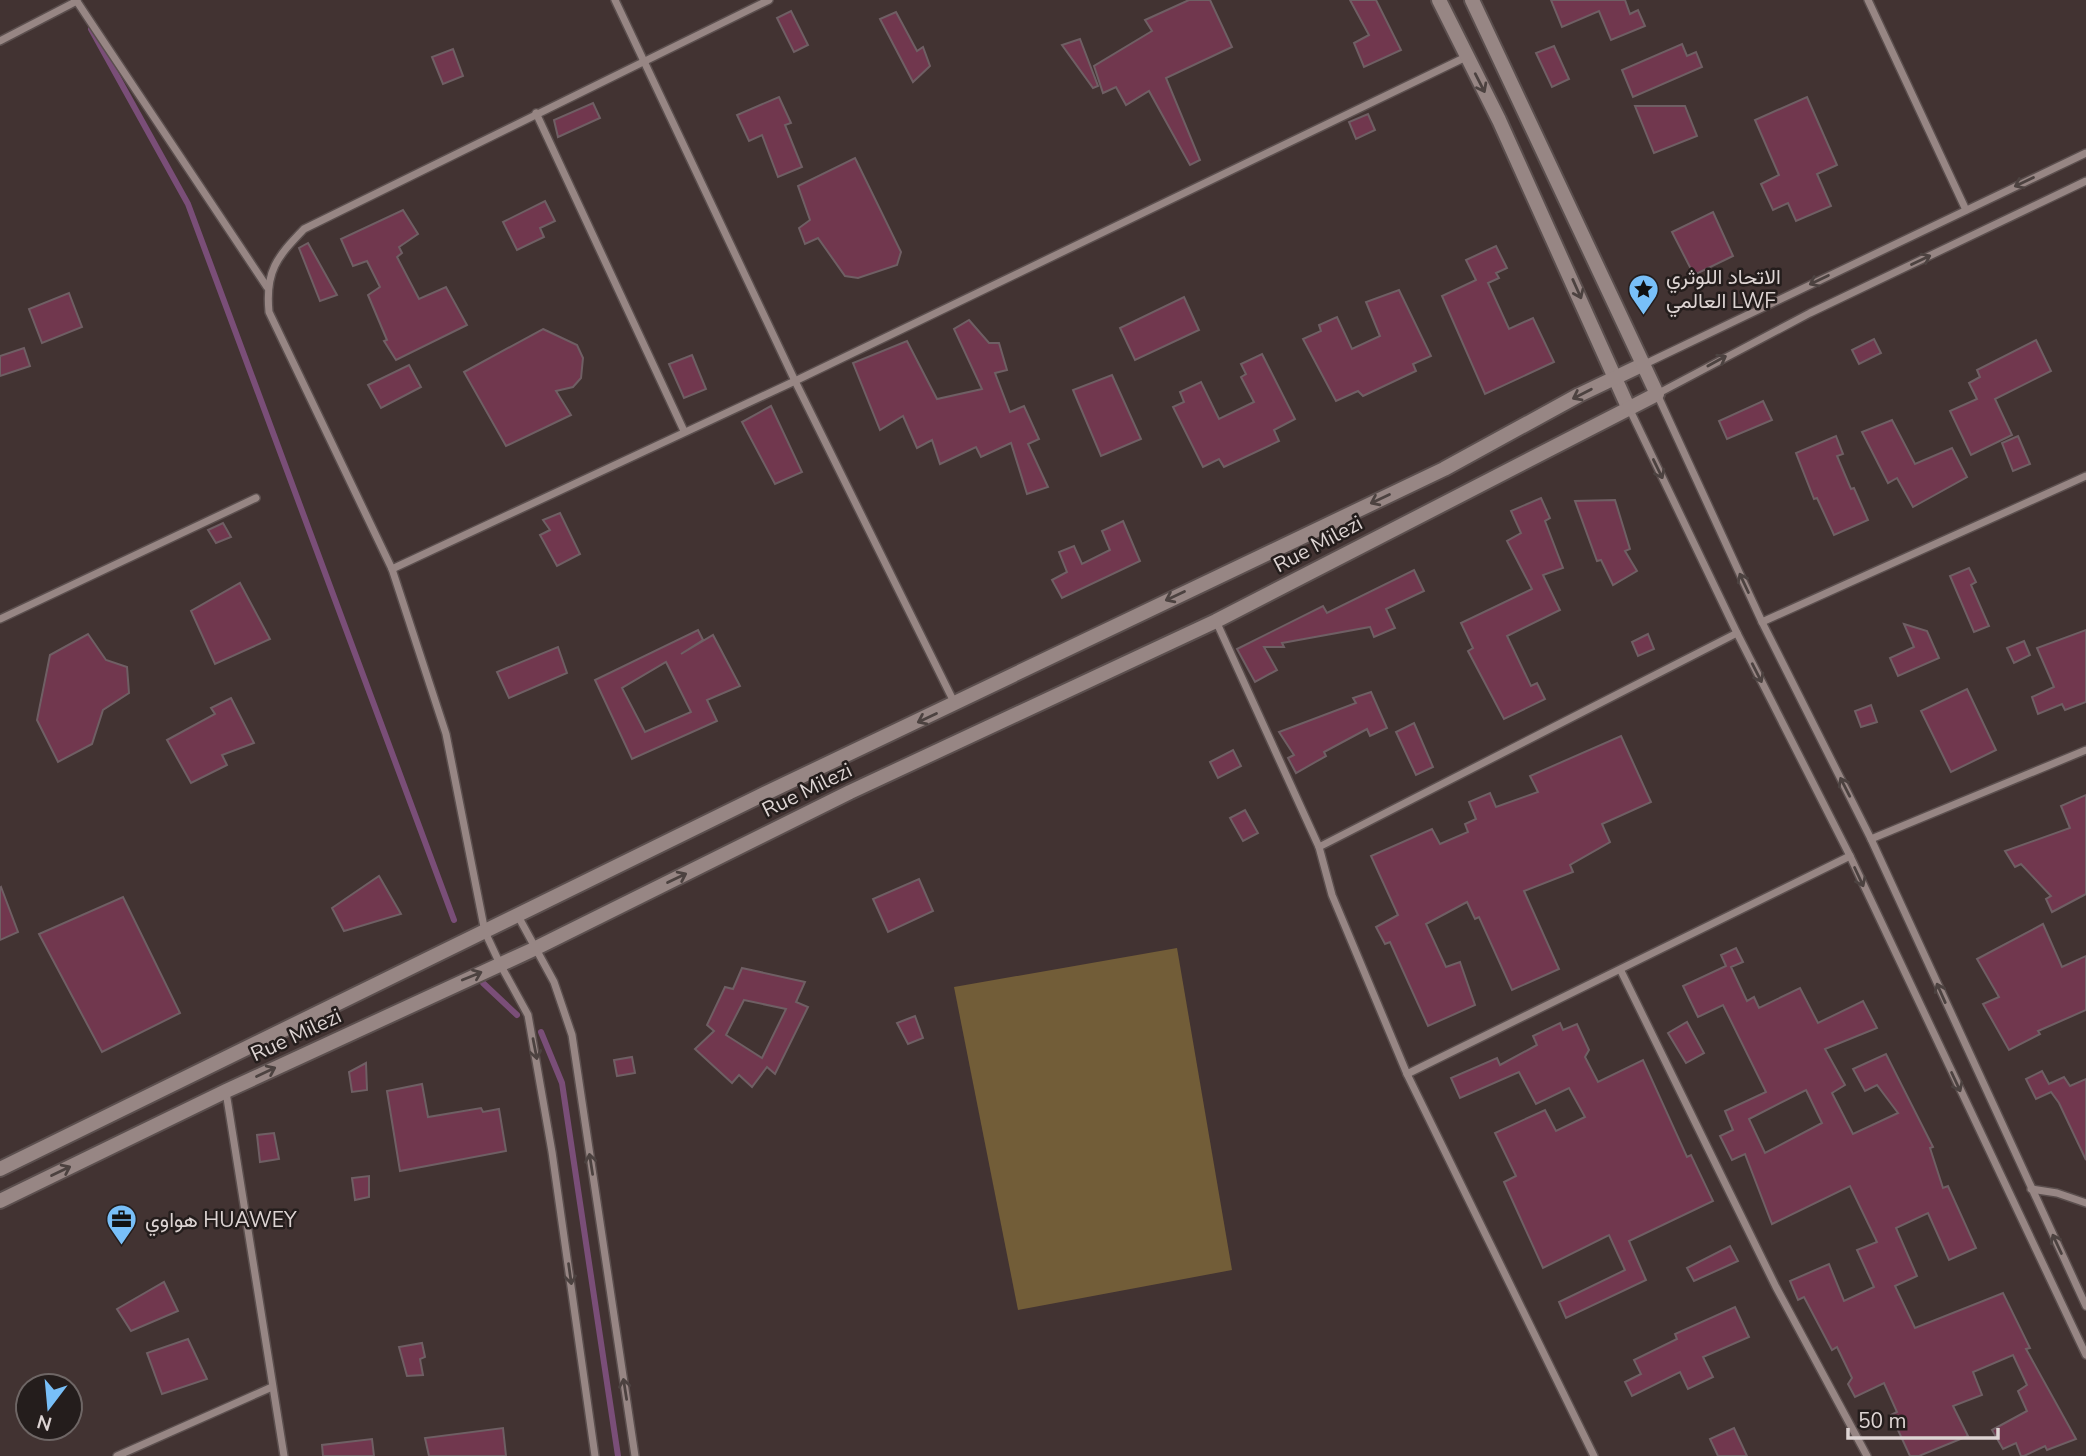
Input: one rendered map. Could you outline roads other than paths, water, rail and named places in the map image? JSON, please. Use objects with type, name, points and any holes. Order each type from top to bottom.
[{"type":"street","points":[[615,0],[794,381],[955,705]]},
{"type":"street","points":[[595,1456],[536,1052],[528,1015],[485,932],[446,734],[391,569],[269,312],[267,287],[277,257],[304,229],[769,0]]},
{"type":"street","points":[[1439,0],[1534,196],[1628,407],[1737,633],[1850,856],[2086,1355]]},
{"type":"street","points":[[1472,0],[1762,622],[1871,839],[2086,1306]]},
{"type":"street","points":[[1868,0],[1965,211]]},
{"type":"street","points":[[0,41],[76,1],[267,287]]},
{"type":"street","points":[[391,569],[794,381],[1466,57]]},
{"type":"street","points":[[536,113],[684,431]]},
{"type":"street","points":[[1644,364],[2086,153]]},
{"type":"street","points":[[1657,394],[1810,313],[2086,181]]},
{"type":"street","name":"Rue Milezi","points":[[0,1169],[760,796],[1444,469],[1644,364]]},
{"type":"street","name":"Rue Milezi","points":[[0,1201],[226,1091],[534,949],[850,792],[1216,621],[1657,394]]},
{"type":"street","points":[[1762,622],[2086,477]]},
{"type":"street","points":[[0,619],[256,498]]},
{"type":"street","points":[[1216,621],[1319,847],[1332,895],[1407,1074],[1594,1456]]},
{"type":"street","points":[[1319,847],[1737,633]]},
{"type":"street","points":[[1871,839],[2086,750]]},
{"type":"street","points":[[1407,1074],[1850,856]]},
{"type":"street","points":[[518,916],[554,982],[572,1035],[635,1456]]},
{"type":"street","points":[[1621,971],[1776,1287],[1867,1456]]},
{"type":"street","points":[[226,1091],[285,1456]]},
{"type":"street","points":[[2031,1189],[2057,1193],[2086,1203]]},
{"type":"street","points":[[117,1456],[272,1387]]},
{"type":"waterway","points":[[91,29],[188,204],[454,920]]},
{"type":"waterway","points":[[483,983],[517,1015]]},
{"type":"waterway","points":[[541,1032],[562,1083],[618,1456]]},
{"type":"place","name":"الاتحاد اللوثري العالمي LWF","points":[[1643,316]]},
{"type":"place","name":"هواوي HUAWEY","points":[[122,1247]]}]
